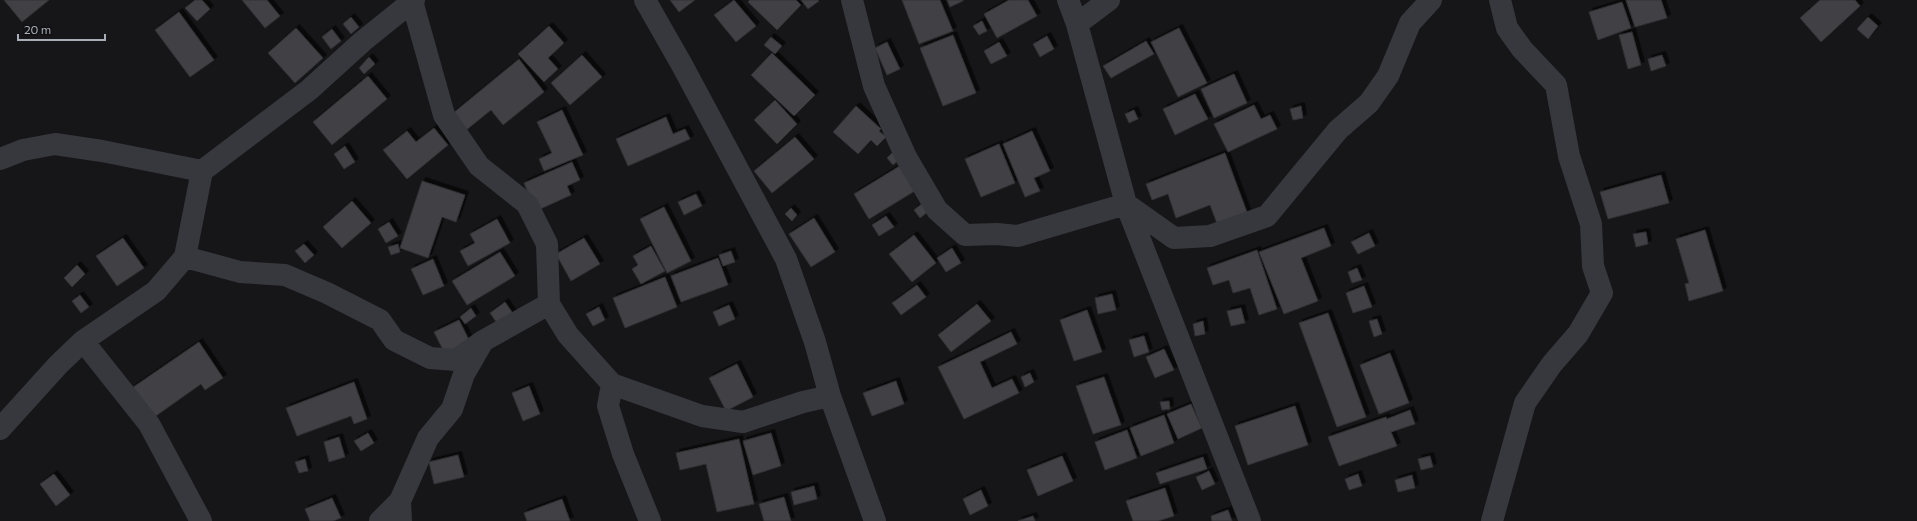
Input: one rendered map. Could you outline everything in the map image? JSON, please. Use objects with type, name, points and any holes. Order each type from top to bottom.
[{"type":"street","points":[[0,429],[58,365],[83,341],[156,290],[184,257],[202,171],[308,90],[363,40],[413,0],[444,115],[479,166],[527,204],[547,244],[549,304],[568,335],[612,384],[702,416],[743,422],[804,402],[830,396]]},
{"type":"street","points":[[645,0],[690,79],[786,259],[815,342],[830,396],[875,521]]},
{"type":"street","points":[[852,0],[874,86],[906,157],[936,210],[965,235],[997,234],[1018,236],[1126,204]]},
{"type":"street","points":[[1068,0],[1077,24],[1126,204],[1250,521]]},
{"type":"street","points":[[1077,24],[1110,0]]},
{"type":"street","points":[[1126,204],[1174,238],[1210,236],[1267,216],[1338,130],[1369,103],[1388,76],[1410,23],[1430,0]]},
{"type":"street","points":[[1492,521],[1525,403],[1552,364],[1578,334],[1602,293],[1593,266],[1591,224],[1569,156],[1556,85],[1522,49],[1506,28],[1500,0]]},
{"type":"street","points":[[0,159],[23,150],[55,144],[102,151],[202,171]]},
{"type":"street","points":[[184,257],[240,272],[285,275],[327,293],[380,320],[394,340],[430,358],[456,360],[483,341],[549,304]]},
{"type":"street","points":[[83,341],[149,424],[201,521]]},
{"type":"street","points":[[380,521],[400,511],[428,438],[452,409],[464,374],[483,341]]},
{"type":"street","points":[[612,384],[608,406],[623,454],[650,521]]},
{"type":"building","points":[[4,0],[49,0],[22,22]]},
{"type":"building","points":[[195,0],[202,0],[210,9],[197,21],[185,8]]},
{"type":"building","points":[[242,0],[267,0],[280,16],[265,28]]},
{"type":"building","points":[[670,0],[695,0],[679,12]]},
{"type":"building","points":[[734,0],[756,26],[736,42],[714,15]]},
{"type":"building","points":[[750,0],[796,0],[801,5],[777,30],[748,2]]},
{"type":"building","points":[[801,0],[818,0],[819,1],[808,9]]},
{"type":"building","points":[[902,0],[940,0],[953,31],[919,44]]},
{"type":"building","points":[[947,0],[963,0],[963,1],[950,7]]},
{"type":"building","points":[[1009,0],[1028,0],[1037,16],[997,38],[984,14]]},
{"type":"building","points":[[1626,0],[1661,0],[1667,18],[1635,27]]},
{"type":"building","points":[[1820,0],[1855,0],[1860,6],[1821,42],[1800,18]]},
{"type":"building","points":[[1622,2],[1631,28],[1598,40],[1589,12]]},
{"type":"building","points":[[179,12],[214,60],[190,77],[155,30]]},
{"type":"building","points":[[351,17],[359,27],[351,34],[343,24]]},
{"type":"building","points":[[1868,17],[1878,26],[1868,39],[1857,29]]},
{"type":"building","points":[[982,21],[987,31],[979,35],[973,26]]},
{"type":"building","points":[[549,26],[564,43],[548,58],[558,69],[544,82],[518,54]]},
{"type":"building","points":[[296,28],[323,58],[295,83],[268,53]]},
{"type":"building","points":[[1179,28],[1207,83],[1178,97],[1151,42]]},
{"type":"building","points":[[332,29],[341,41],[331,49],[322,37]]},
{"type":"building","points":[[1632,32],[1641,65],[1628,69],[1619,35]]},
{"type":"building","points":[[953,35],[976,93],[943,106],[920,48]]},
{"type":"building","points":[[1047,36],[1054,49],[1040,57],[1033,44]]},
{"type":"building","points":[[771,37],[782,46],[775,54],[764,45]]},
{"type":"building","points":[[1146,41],[1154,54],[1111,78],[1103,66]]},
{"type":"building","points":[[887,42],[900,69],[887,75],[875,48]]},
{"type":"building","points":[[999,42],[1007,56],[991,64],[984,51]]},
{"type":"building","points":[[772,53],[815,95],[794,116],[751,75]]},
{"type":"building","points":[[582,55],[602,77],[570,105],[551,83]]},
{"type":"building","points":[[1662,55],[1666,66],[1651,71],[1648,59]]},
{"type":"building","points":[[369,57],[375,64],[364,74],[359,68]]},
{"type":"building","points":[[519,59],[544,92],[503,125],[491,110],[465,131],[452,114]]},
{"type":"building","points":[[1234,74],[1247,103],[1214,118],[1201,89]]},
{"type":"building","points":[[368,76],[387,99],[332,145],[313,122]]},
{"type":"building","points":[[1195,94],[1208,119],[1175,135],[1163,109]]},
{"type":"building","points":[[775,100],[797,124],[777,144],[754,120]]},
{"type":"building","points":[[1254,105],[1261,119],[1270,115],[1277,129],[1228,152],[1214,124]]},
{"type":"building","points":[[856,106],[881,129],[879,131],[886,137],[877,146],[871,140],[858,154],[833,132]]},
{"type":"building","points":[[1301,106],[1303,118],[1293,120],[1290,109]]},
{"type":"building","points":[[562,110],[583,155],[544,171],[539,159],[552,153],[537,122]]},
{"type":"building","points":[[1134,110],[1138,119],[1129,123],[1125,114]]},
{"type":"building","points":[[666,117],[673,134],[685,129],[690,139],[628,166],[616,139]]},
{"type":"building","points":[[434,128],[448,145],[407,179],[383,150],[407,131],[416,142]]},
{"type":"building","points":[[1032,131],[1050,171],[1034,178],[1040,191],[1025,197],[1003,144]]},
{"type":"building","points":[[795,137],[814,159],[772,193],[754,171]]},
{"type":"building","points":[[999,144],[1015,183],[981,197],[965,159]]},
{"type":"building","points":[[345,146],[355,162],[344,169],[334,154]]},
{"type":"building","points":[[893,152],[900,159],[893,165],[887,158]]},
{"type":"building","points":[[1225,153],[1248,215],[1218,226],[1210,205],[1176,218],[1168,194],[1152,200],[1146,184]]},
{"type":"building","points":[[572,162],[580,180],[567,186],[571,195],[536,211],[524,183]]},
{"type":"building","points":[[903,164],[918,189],[869,219],[854,194]]},
{"type":"building","points":[[1661,175],[1669,203],[1608,219],[1600,192]]},
{"type":"building","points":[[422,181],[465,195],[456,222],[442,217],[428,258],[400,248]]},
{"type":"building","points":[[696,194],[702,206],[684,215],[678,202]]},
{"type":"building","points":[[352,201],[371,223],[342,248],[323,227]]},
{"type":"building","points":[[923,203],[929,211],[920,218],[914,210]]},
{"type":"building","points":[[664,207],[691,261],[667,273],[640,219]]},
{"type":"building","points":[[791,208],[797,215],[792,221],[785,214]]},
{"type":"building","points":[[886,216],[894,227],[879,236],[872,225]]},
{"type":"building","points":[[814,218],[835,252],[811,267],[789,234]]},
{"type":"building","points":[[497,219],[510,243],[468,266],[460,251],[475,243],[470,234]]},
{"type":"building","points":[[389,222],[398,236],[386,243],[378,229]]},
{"type":"building","points":[[1324,228],[1331,246],[1301,258],[1318,301],[1284,314],[1259,252]]},
{"type":"building","points":[[1705,230],[1723,291],[1689,301],[1685,284],[1689,283],[1676,239]]},
{"type":"building","points":[[1646,232],[1648,244],[1636,247],[1633,234]]},
{"type":"building","points":[[1369,233],[1375,246],[1358,254],[1351,242]]},
{"type":"building","points":[[914,235],[936,263],[912,282],[889,254]]},
{"type":"building","points":[[123,238],[144,268],[117,286],[96,256]]},
{"type":"building","points":[[584,238],[600,264],[571,281],[556,254]]},
{"type":"building","points":[[304,244],[314,255],[305,263],[295,251]]},
{"type":"building","points":[[398,244],[400,252],[391,255],[388,247]]},
{"type":"building","points":[[651,246],[665,271],[641,284],[632,269],[638,265],[633,256]]},
{"type":"building","points":[[952,248],[961,263],[946,272],[937,258]]},
{"type":"building","points":[[1257,250],[1277,309],[1259,315],[1250,288],[1233,293],[1229,280],[1213,285],[1207,268]]},
{"type":"building","points":[[731,251],[735,262],[723,266],[719,255]]},
{"type":"building","points":[[500,252],[515,276],[467,305],[452,281]]},
{"type":"building","points":[[718,258],[728,285],[681,302],[671,276]]},
{"type":"building","points":[[433,259],[444,286],[423,295],[411,269]]},
{"type":"building","points":[[77,265],[85,274],[72,287],[64,278]]},
{"type":"building","points":[[1357,268],[1362,280],[1352,283],[1348,272]]},
{"type":"building","points":[[665,277],[677,307],[625,328],[613,298]]},
{"type":"building","points":[[917,285],[926,297],[901,315],[892,303]]},
{"type":"building","points":[[1364,286],[1372,307],[1353,313],[1346,293]]},
{"type":"building","points":[[1112,294],[1116,310],[1098,314],[1095,298]]},
{"type":"building","points":[[80,295],[89,307],[81,313],[72,301]]},
{"type":"building","points":[[505,302],[514,315],[499,326],[490,313]]},
{"type":"building","points":[[977,304],[991,321],[951,352],[938,335]]},
{"type":"building","points":[[729,305],[735,319],[719,326],[713,312]]},
{"type":"building","points":[[599,307],[605,320],[593,326],[586,314]]},
{"type":"building","points":[[471,308],[476,316],[465,324],[460,317]]},
{"type":"building","points":[[1241,308],[1245,323],[1231,326],[1227,311]]},
{"type":"building","points":[[1087,310],[1102,352],[1074,361],[1060,320]]},
{"type":"building","points":[[1328,313],[1366,417],[1337,427],[1299,323]]},
{"type":"building","points":[[1377,319],[1382,334],[1374,337],[1369,321]]},
{"type":"building","points":[[459,320],[471,344],[446,356],[434,332]]},
{"type":"building","points":[[1203,321],[1205,334],[1195,336],[1193,324]]},
{"type":"building","points":[[1011,332],[1017,344],[980,362],[992,388],[1012,379],[1019,393],[964,419],[938,367]]},
{"type":"building","points":[[1144,336],[1149,352],[1134,357],[1129,340]]},
{"type":"building","points":[[199,342],[223,378],[205,390],[201,384],[153,418],[132,388]]},
{"type":"building","points":[[1164,349],[1174,370],[1155,378],[1146,357]]},
{"type":"building","points":[[1390,353],[1409,403],[1379,414],[1360,365]]},
{"type":"building","points":[[737,364],[753,397],[726,411],[709,378]]},
{"type":"building","points":[[1030,373],[1034,382],[1025,387],[1021,377]]},
{"type":"building","points":[[1104,377],[1121,425],[1093,434],[1076,386]]},
{"type":"building","points":[[896,381],[904,404],[872,416],[863,393]]},
{"type":"building","points":[[354,382],[367,419],[354,424],[351,416],[297,436],[286,408]]},
{"type":"building","points":[[529,386],[540,414],[523,421],[512,393]]},
{"type":"building","points":[[1169,401],[1170,409],[1162,410],[1160,402]]},
{"type":"building","points":[[1191,404],[1202,428],[1178,439],[1167,414]]},
{"type":"building","points":[[1295,406],[1308,445],[1248,465],[1235,426]]},
{"type":"building","points":[[1410,410],[1415,424],[1391,432],[1397,446],[1339,466],[1328,437],[1386,417],[1387,419]]},
{"type":"building","points":[[1164,415],[1174,443],[1141,456],[1130,428]]},
{"type":"building","points":[[1127,430],[1137,458],[1105,470],[1095,442]]},
{"type":"building","points":[[368,433],[374,443],[361,451],[354,441]]},
{"type":"building","points":[[771,433],[781,466],[753,475],[743,441]]},
{"type":"building","points":[[339,437],[345,457],[329,462],[324,442]]},
{"type":"building","points":[[739,439],[754,504],[717,512],[706,464],[680,470],[676,453]]},
{"type":"building","points":[[458,455],[464,477],[434,484],[429,462]]},
{"type":"building","points":[[1062,456],[1073,481],[1038,496],[1027,470]]},
{"type":"building","points":[[1430,456],[1433,467],[1421,470],[1418,459]]},
{"type":"building","points":[[1203,457],[1207,469],[1160,484],[1156,473]]},
{"type":"building","points":[[305,459],[308,471],[299,473],[295,462]]},
{"type":"building","points":[[1209,471],[1215,484],[1202,490],[1196,477]]},
{"type":"building","points":[[54,474],[70,495],[56,506],[40,484]]},
{"type":"building","points":[[1358,474],[1362,486],[1349,490],[1345,479]]},
{"type":"building","points":[[1412,475],[1415,488],[1398,492],[1395,480]]},
{"type":"building","points":[[814,486],[817,499],[794,505],[791,492]]},
{"type":"building","points":[[1165,488],[1174,516],[1158,521],[1133,521],[1126,501]]},
{"type":"building","points":[[981,490],[988,506],[970,515],[963,499]]},
{"type":"building","points":[[784,497],[791,521],[764,521],[759,504]]},
{"type":"building","points":[[332,498],[341,518],[333,521],[310,521],[305,509]]},
{"type":"building","points":[[562,499],[570,521],[527,521],[524,513]]},
{"type":"building","points":[[1228,510],[1232,521],[1212,521],[1211,516]]},
{"type":"building","points":[[1033,516],[1035,521],[1018,521]]}]
